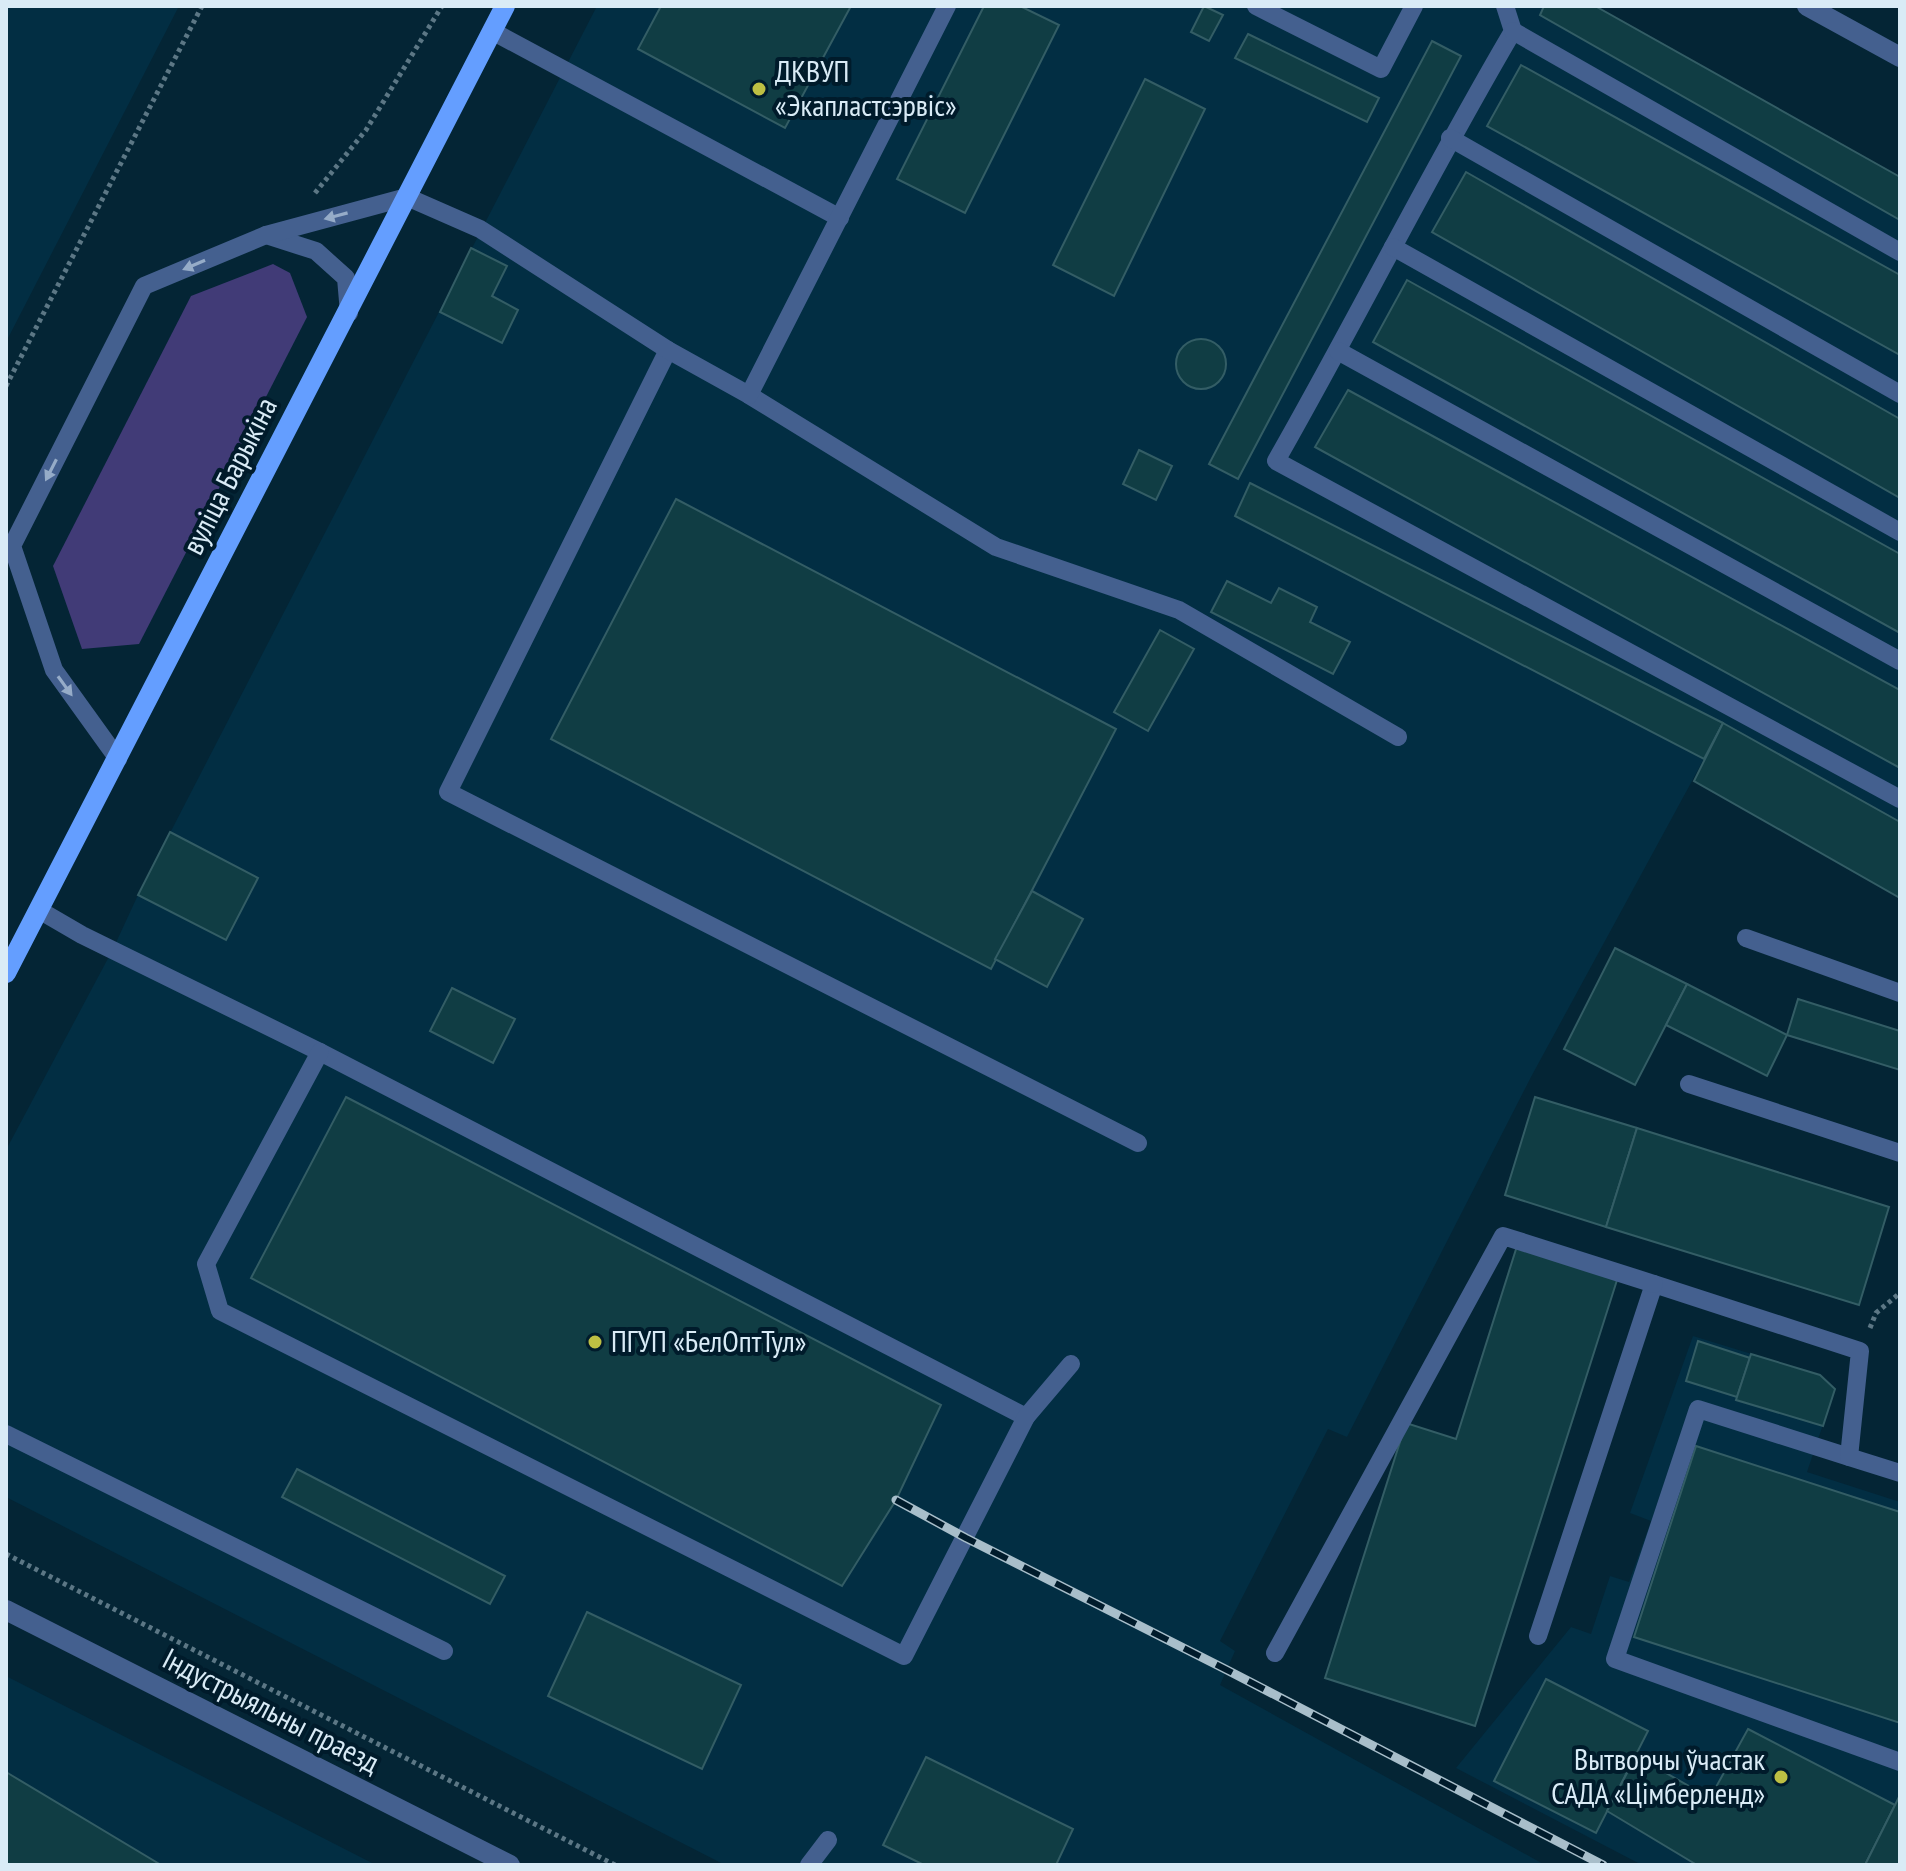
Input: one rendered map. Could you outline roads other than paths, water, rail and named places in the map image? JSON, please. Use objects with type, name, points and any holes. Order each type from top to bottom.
[{"type":"main road","name":"вуліца Барыкіна","points":[[6,973],[505,6]]},
{"type":"street","points":[[1807,6],[1900,57]]},
{"type":"street","name":"Індустрыяльны праезд","points":[[6,1610],[510,1865]]},
{"type":"lane","points":[[749,395],[947,6]]},
{"type":"lane","points":[[1256,6],[1381,69],[1414,6]]},
{"type":"lane","points":[[1505,6],[1513,31],[1900,252]]},
{"type":"lane","points":[[492,31],[840,218]]},
{"type":"lane","points":[[1513,31],[1450,138],[1338,351],[1276,461],[1900,799]]},
{"type":"lane","points":[[1450,138],[1900,394]]},
{"type":"lane","points":[[118,759],[54,670],[12,546],[144,286],[266,235],[407,197],[480,229],[668,350],[749,395],[996,547],[1179,610],[1398,737]]},
{"type":"lane","points":[[266,235],[316,251],[346,278],[349,313]]},
{"type":"lane","points":[[1393,247],[1900,532]]},
{"type":"lane","points":[[668,350],[448,792],[1138,1143]]},
{"type":"lane","points":[[1338,351],[1900,661]]},
{"type":"lane","points":[[39,910],[82,935],[320,1052],[1026,1417]]},
{"type":"lane","points":[[1746,938],[1900,993]]},
{"type":"lane","points":[[320,1052],[206,1264],[220,1311],[904,1656],[1026,1417],[1071,1364]]},
{"type":"lane","points":[[1689,1084],[1900,1153]]},
{"type":"lane","points":[[1275,1653],[1503,1236],[1860,1351],[1849,1457]]},
{"type":"lane","points":[[1538,1636],[1654,1284]]},
{"type":"lane","points":[[1900,1473],[1698,1409],[1615,1659],[1900,1762]]},
{"type":"lane","points":[[6,1434],[444,1651]]},
{"type":"lane","points":[[809,1865],[828,1840]]},
{"type":"railway","points":[[896,1500],[1603,1865]]},
{"type":"place","name":"ДКВУП «Экапластсэрвіс»","points":[[759,89]]},
{"type":"place","name":"ПГУП «БелОптТул»","points":[[595,1342]]},
{"type":"place","name":"Вытворчы ўчастак САДА «Цімберленд»","points":[[1781,1777]]}]
